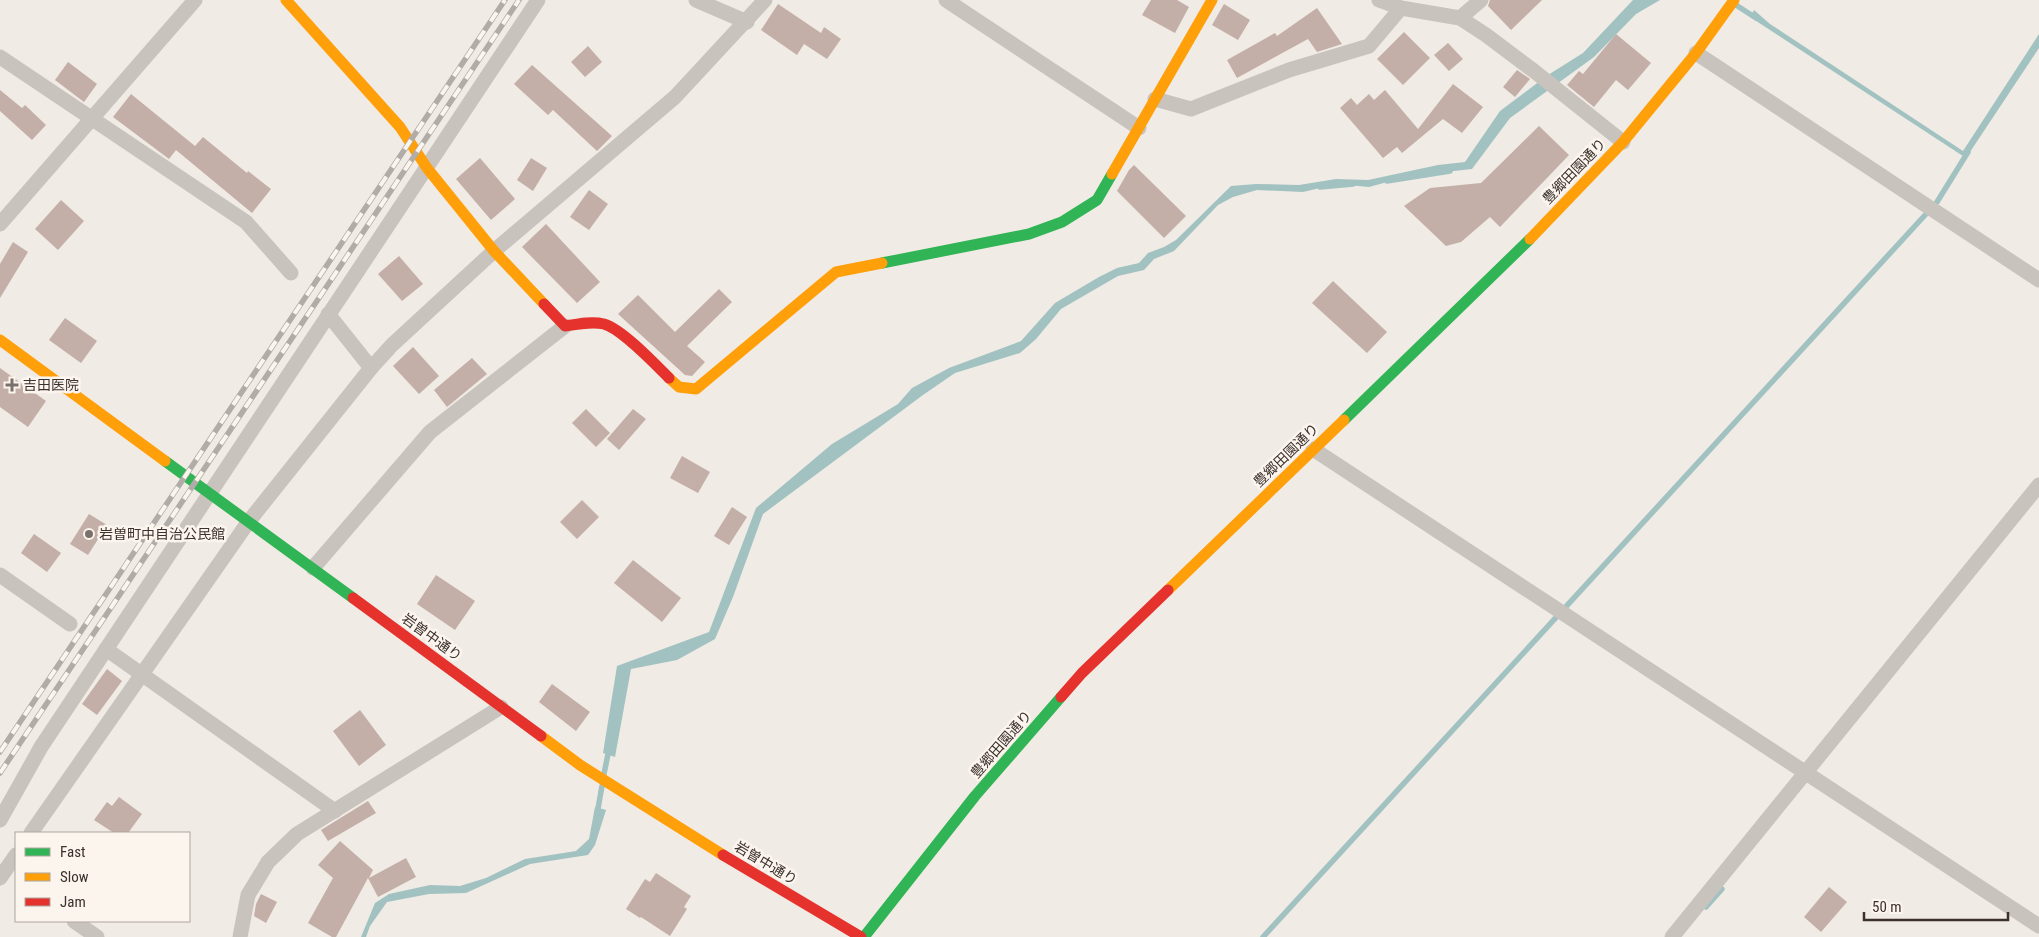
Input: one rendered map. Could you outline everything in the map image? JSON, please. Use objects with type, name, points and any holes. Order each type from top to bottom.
[{"type":"street","points":[[0,224],[194,0]]},
{"type":"street","points":[[286,0],[400,127],[427,168],[494,251],[565,326]]},
{"type":"street","points":[[0,820],[41,747],[538,0]]},
{"type":"street","points":[[696,0],[747,22]]},
{"type":"street","points":[[32,832],[249,521],[371,368],[392,345],[494,251],[675,97],[747,22],[765,0]]},
{"type":"street","points":[[946,0],[1139,128]]},
{"type":"street","points":[[313,568],[430,432],[565,326],[583,323],[604,324],[628,338],[679,387],[696,389],[836,272],[1029,234],[1062,222],[1097,200],[1212,0]]},
{"type":"street","points":[[1460,18],[1481,0]]},
{"type":"street","name":"豊郷田園通り","points":[[863,937],[975,796],[1082,672],[1484,285],[1623,142],[1696,53],[1734,0]]},
{"type":"street","points":[[1384,1],[1401,8],[1460,18],[1534,71],[1623,142]]},
{"type":"street","points":[[1155,99],[1191,109],[1289,70],[1369,46],[1401,8]]},
{"type":"street","points":[[1696,53],[2039,280]]},
{"type":"street","points":[[0,57],[246,222],[291,273]]},
{"type":"street","points":[[328,314],[371,368]]},
{"type":"street","name":"岩曽中通り","points":[[0,340],[580,765],[689,835],[863,937]]},
{"type":"street","points":[[1313,449],[2039,926]]},
{"type":"street","points":[[1672,937],[2039,485]]},
{"type":"street","points":[[0,575],[70,624]]},
{"type":"street","points":[[106,649],[143,673],[335,810]]},
{"type":"street","points":[[240,937],[248,894],[268,862],[297,834],[502,707]]},
{"type":"street","points":[[5,875],[15,857]]},
{"type":"street","points":[[75,922],[97,937]]},
{"type":"water","points":[[1633,0],[1660,0],[1636,14],[1594,57],[1510,118],[1472,169],[1409,176],[1369,187],[1337,184],[1303,192],[1257,190],[1233,197],[1218,205],[1174,251],[1154,259],[1144,270],[1118,276],[1061,309],[1036,339],[1020,353],[955,373],[923,395],[763,514],[733,597],[715,639],[677,660],[631,669],[615,757],[603,753],[617,666],[709,632],[756,508],[832,444],[898,404],[912,388],[949,368],[1021,341],[1055,303],[1117,268],[1139,263],[1148,253],[1176,240],[1231,186],[1256,184],[1299,185],[1336,179],[1368,180],[1438,165],[1465,162],[1500,111],[1548,75],[1583,53]]},
{"type":"water","points":[[1754,10],[1770,24],[1963,151],[2039,34],[2039,48],[1966,158],[1750,17]]},
{"type":"water","points":[[595,807],[606,810],[595,845],[588,855],[530,864],[466,893],[429,894],[387,902],[370,926],[366,937],[361,937],[375,903],[389,894],[430,885],[460,886],[486,878],[525,859],[576,851],[589,839]]},
{"type":"building","points":[[1151,0],[1177,0],[1189,7],[1175,33],[1142,15]]},
{"type":"building","points":[[1490,0],[1542,0],[1511,30],[1488,6]]},
{"type":"building","points":[[778,4],[821,33],[824,27],[841,39],[827,59],[804,44],[797,55],[761,30]]},
{"type":"building","points":[[1224,4],[1250,20],[1238,40],[1212,25]]},
{"type":"building","points":[[1317,8],[1342,44],[1317,52],[1308,39],[1237,78],[1227,60],[1275,33],[1277,36]]},
{"type":"building","points":[[1404,32],[1430,58],[1403,85],[1377,59]]},
{"type":"building","points":[[1616,34],[1651,63],[1628,90],[1616,80],[1594,107],[1567,85],[1579,71],[1583,74]]},
{"type":"building","points":[[1448,43],[1463,59],[1449,71],[1434,55]]},
{"type":"building","points":[[588,46],[602,62],[585,77],[571,62]]},
{"type":"building","points":[[68,62],[97,84],[84,102],[55,80]]},
{"type":"building","points":[[532,65],[612,136],[597,151],[553,110],[548,115],[514,84]]},
{"type":"building","points":[[1517,70],[1530,79],[1515,97],[1503,87]]},
{"type":"building","points":[[1453,84],[1483,107],[1462,133],[1443,119],[1402,153],[1397,147],[1383,158],[1340,108],[1351,98],[1357,105],[1369,94],[1374,100],[1385,90],[1418,129]]},
{"type":"building","points":[[0,90],[22,108],[25,105],[46,125],[32,140],[0,111]]},
{"type":"building","points":[[131,94],[195,146],[203,137],[247,173],[248,171],[271,189],[252,213],[176,150],[169,159],[113,117]]},
{"type":"building","points":[[1539,126],[1569,155],[1500,227],[1490,217],[1461,242],[1446,246],[1404,206],[1430,188],[1481,183]]},
{"type":"building","points":[[480,158],[515,199],[491,220],[456,179]]},
{"type":"building","points":[[531,158],[547,168],[533,191],[517,180]]},
{"type":"building","points":[[1134,165],[1186,216],[1164,238],[1117,191]]},
{"type":"building","points":[[589,190],[608,204],[589,230],[570,217]]},
{"type":"building","points":[[61,200],[84,221],[58,250],[35,229]]},
{"type":"building","points":[[546,224],[600,282],[577,303],[522,247]]},
{"type":"building","points":[[13,242],[28,252],[0,298],[0,264]]},
{"type":"building","points":[[399,256],[423,284],[402,301],[378,274]]},
{"type":"building","points":[[1333,281],[1387,332],[1367,353],[1312,303]]},
{"type":"building","points":[[719,289],[732,302],[687,346],[705,362],[692,376],[685,375],[618,314],[638,295],[675,332]]},
{"type":"building","points":[[65,318],[97,341],[81,363],[49,340]]},
{"type":"building","points":[[413,347],[439,376],[419,394],[393,366]]},
{"type":"building","points":[[472,358],[487,374],[447,407],[434,390]]},
{"type":"building","name":"吉田医院","points":[[0,368],[46,401],[28,427],[0,407]]},
{"type":"building","points":[[586,409],[610,433],[596,447],[572,423]]},
{"type":"building","points":[[633,409],[646,419],[619,450],[607,439]]},
{"type":"building","points":[[682,456],[710,472],[698,493],[670,478]]},
{"type":"building","points":[[582,500],[599,517],[577,539],[560,522]]},
{"type":"building","points":[[732,507],[747,517],[729,545],[714,536]]},
{"type":"building","name":"岩曽町中自治公民館","points":[[89,514],[107,525],[88,555],[70,544]]},
{"type":"building","points":[[34,534],[61,553],[47,572],[21,553]]},
{"type":"building","points":[[633,560],[681,598],[662,622],[614,583]]},
{"type":"building","points":[[436,575],[475,601],[455,630],[417,604]]},
{"type":"building","points":[[107,669],[122,681],[97,715],[82,704]]},
{"type":"building","points":[[552,684],[590,712],[576,731],[539,702]]},
{"type":"building","points":[[360,710],[386,745],[359,766],[333,731]]},
{"type":"building","points":[[119,797],[142,814],[129,832],[112,832],[94,820],[107,802],[112,806]]},
{"type":"building","points":[[368,801],[376,813],[328,841],[321,830]]},
{"type":"building","points":[[340,841],[373,870],[369,878],[406,858],[416,877],[378,897],[368,878],[336,937],[332,937],[308,923],[333,878],[318,865]]},
{"type":"building","points":[[656,873],[691,896],[684,907],[687,909],[670,936],[626,909],[645,879],[650,882]]},
{"type":"building","points":[[1829,887],[1847,902],[1821,932],[1804,917]]},
{"type":"building","points":[[261,894],[277,902],[266,923],[254,916],[256,904]]},
{"type":"waterway","points":[[1736,5],[1756,18]]},
{"type":"waterway","points":[[1263,937],[1937,202],[1968,152]]},
{"type":"waterway","points":[[1387,181],[1450,171]]},
{"type":"waterway","points":[[1320,187],[1353,184]]},
{"type":"waterway","points":[[604,774],[609,749]]},
{"type":"waterway","points":[[597,814],[602,786]]},
{"type":"waterway","points":[[1706,907],[1722,889]]},
{"type":"railway","points":[[0,752],[505,0]]},
{"type":"railway","points":[[0,773],[519,0]]},
{"type":"traffic: fast","points":[[882,263],[1029,234],[1062,222],[1097,200],[1112,174]]},
{"type":"traffic: fast","points":[[1344,420],[1530,239]]},
{"type":"traffic: fast","points":[[165,461],[353,598]]},
{"type":"traffic: fast","points":[[864,937],[975,796],[1061,697]]},
{"type":"traffic: slow","points":[[286,0],[400,127],[427,168],[494,251],[544,304]]},
{"type":"traffic: slow","points":[[1112,174],[1212,0]]},
{"type":"traffic: slow","points":[[1530,239],[1623,142],[1696,53],[1734,0]]},
{"type":"traffic: slow","points":[[669,378],[679,387],[696,389],[836,272],[882,263]]},
{"type":"traffic: slow","points":[[0,340],[165,461]]},
{"type":"traffic: slow","points":[[1168,590],[1344,420]]},
{"type":"traffic: slow","points":[[541,736],[580,765],[723,855]]},
{"type":"traffic: jam","points":[[544,304],[565,326],[595,323],[611,327],[638,348],[669,378]]},
{"type":"traffic: jam","points":[[1061,697],[1082,673],[1168,590]]},
{"type":"traffic: jam","points":[[353,598],[541,736]]},
{"type":"traffic: jam","points":[[723,855],[861,937]]},
{"type":"place","name":"吉田医院","points":[[12,385]]},
{"type":"place","name":"岩曽町中自治公民館","points":[[89,534]]}]
